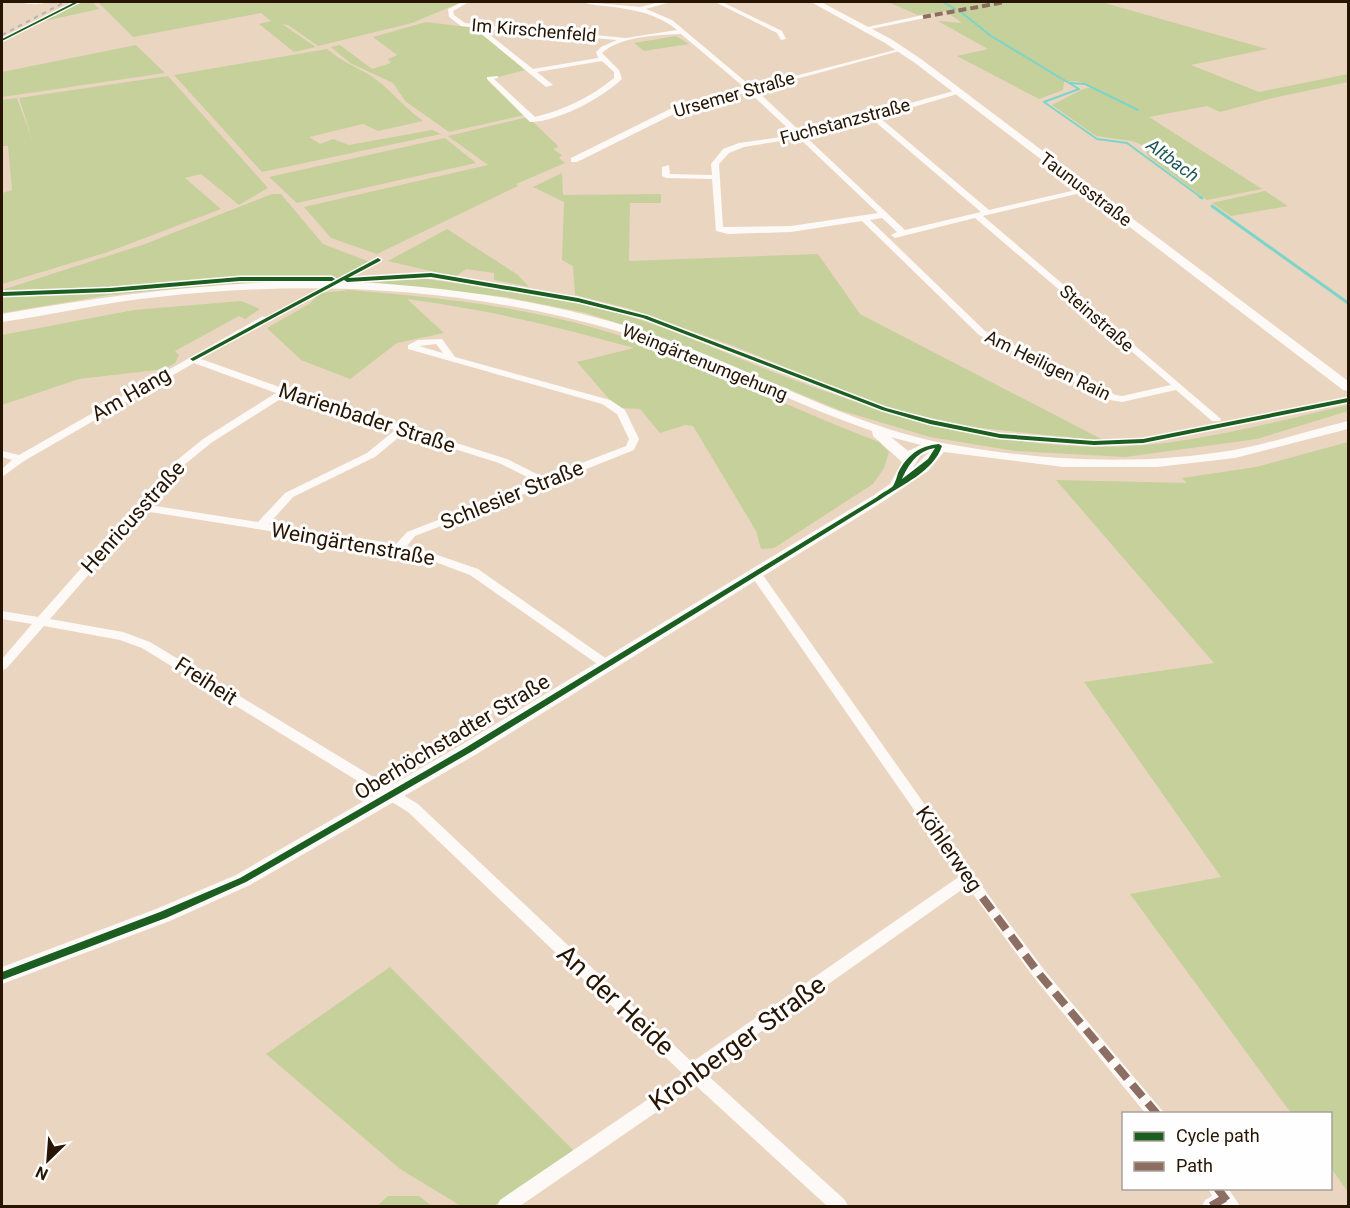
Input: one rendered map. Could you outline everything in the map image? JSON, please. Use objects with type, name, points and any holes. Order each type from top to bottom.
[{"type":"street","points":[[25,2],[44,2]]},
{"type":"street","name":"Im Kirschenfeld","points":[[466,2],[450,10],[459,23],[620,37],[626,41]]},
{"type":"street","points":[[588,2],[640,9],[665,18],[750,89],[903,233]]},
{"type":"street","points":[[640,9],[665,2]]},
{"type":"street","points":[[718,2],[780,32],[783,39]]},
{"type":"street","name":"Taunusstraße","points":[[815,2],[901,49],[1348,387]]},
{"type":"street","points":[[866,28],[923,17]]},
{"type":"street","points":[[483,26],[481,31],[549,85]]},
{"type":"street","points":[[496,77],[489,78],[533,120],[568,108],[618,79],[617,71],[598,53],[603,48],[626,41],[683,32]]},
{"type":"street","name":"Ursemer Straße","points":[[574,160],[671,111],[901,49]]},
{"type":"street","points":[[533,71],[603,59]]},
{"type":"street","name":"Fuchstanzstraße","points":[[884,215],[791,229],[728,231],[720,229],[715,177],[716,160],[726,151],[742,145],[801,136],[958,91]]},
{"type":"street","name":"Steinstraße","points":[[873,116],[1177,387],[1216,419]]},
{"type":"street","points":[[666,167],[666,176],[715,177]]},
{"type":"street","points":[[884,238],[1086,189]]},
{"type":"street","name":"Am Heiligen Rain","points":[[864,218],[985,335],[1114,398],[1122,399],[1177,387]]},
{"type":"street","name":"Weingärtenumgehung","points":[[2,318],[83,303],[168,291],[250,285],[330,285],[464,295],[577,316],[676,347],[870,427],[939,446]]},
{"type":"street","name":"Am Hang","points":[[2,474],[20,459],[263,319]]},
{"type":"street","name":"Marienbader Straße","points":[[193,359],[284,392],[503,461],[535,477],[534,483]]},
{"type":"street","name":"Schlesier Straße","points":[[399,548],[411,534],[530,488],[534,483],[546,482],[630,448],[634,439],[621,412],[606,402],[452,359]]},
{"type":"street","name":"Henricusstraße","points":[[2,666],[141,507],[193,452],[284,392]]},
{"type":"street","points":[[870,427],[909,460],[924,447],[939,446],[1032,460],[1095,464],[1157,463],[1235,454],[1348,425]]},
{"type":"street","points":[[260,527],[289,495],[371,455],[403,429]]},
{"type":"street","name":"Oberhöchstadter Straße","points":[[3,971],[163,915],[243,880],[391,796],[879,498],[897,483],[914,476],[932,460],[939,446]]},
{"type":"street","points":[[2,453],[20,459]]},
{"type":"street","name":"Oberhöchstadter Straße","points":[[897,483],[909,460]]},
{"type":"street","name":"Weingärtenstraße","points":[[141,507],[399,548],[432,556],[474,572],[607,665]]},
{"type":"street","name":"Köhlerweg","points":[[756,574],[968,878],[1040,975],[1156,1112]]},
{"type":"street","name":"Freiheit","points":[[2,615],[123,636],[146,645],[391,796]]},
{"type":"street","name":"An der Heide","points":[[391,796],[413,808],[693,1073],[839,1206]]},
{"type":"street","name":"Kronberger Straße","points":[[506,1206],[684,1084],[693,1073],[968,878]]},
{"type":"green space","points":[[79,2],[92,2],[99,9],[40,22]]},
{"type":"green space","points":[[98,2],[462,2],[412,23],[318,46],[288,25],[282,24],[316,47],[294,52],[259,24],[271,21],[261,13],[133,37]]},
{"type":"green space","points":[[888,2],[1101,2],[1267,49],[1191,65],[1259,92],[1348,74],[1348,82],[1220,112],[1207,106],[1149,117],[1262,189],[1207,200],[1149,157],[1142,145],[1132,141],[1096,136],[1052,105],[1083,89],[1092,87],[1077,81],[1064,82],[1063,90],[1039,99],[957,56],[988,49],[938,21],[962,23],[945,11],[918,15]]},
{"type":"green space","points":[[426,22],[476,28],[525,70],[487,80],[525,115],[449,132],[405,101],[393,83],[350,63],[331,47],[340,45],[372,69],[391,63],[388,59],[397,55],[373,37]]},
{"type":"green space","points":[[676,36],[689,44],[644,51],[634,43]]},
{"type":"green space","points":[[136,45],[165,73],[2,97],[2,72]]},
{"type":"green space","points":[[327,49],[376,79],[423,121],[378,131],[363,124],[309,137],[320,144],[333,139],[349,145],[432,130],[441,134],[262,172],[174,75]]},
{"type":"green space","points":[[168,76],[268,188],[239,205],[201,174],[185,178],[221,209],[108,252],[2,284],[2,193],[12,190],[8,146],[2,146],[2,100],[17,98],[33,142],[19,98]]},
{"type":"green space","points":[[528,117],[557,145],[558,147],[553,149],[562,155],[559,158],[565,163],[516,184],[518,186],[377,254],[331,238],[304,207],[488,165],[448,136]]},
{"type":"green space","points":[[445,138],[476,163],[297,203],[269,177]]},
{"type":"green space","points":[[562,173],[563,195],[661,194],[661,203],[630,203],[629,261],[818,254],[860,314],[1105,441],[971,427],[883,407],[734,346],[627,308],[575,295],[573,266],[562,260],[564,202],[533,187]]},
{"type":"green space","points":[[1265,191],[1288,206],[1231,216],[1212,203]]},
{"type":"green space","points":[[272,194],[281,194],[323,244],[370,262],[339,278],[238,276],[112,288],[2,290],[145,244]]},
{"type":"green space","points":[[447,229],[518,275],[529,287],[494,280],[494,273],[466,269],[455,277],[388,261]]},
{"type":"green space","points":[[420,278],[525,293],[603,309],[670,330],[773,372],[869,406],[946,427],[1024,441],[1103,447],[1134,446],[1226,433],[1348,405],[1348,411],[1257,439],[1125,457],[1015,451],[930,437],[839,410],[664,338],[586,313],[506,297],[361,281]]},
{"type":"green space","points":[[240,279],[332,280],[229,284],[109,295],[2,313],[2,295],[110,291]]},
{"type":"green space","points":[[349,290],[498,307],[608,332],[674,356],[879,442],[889,452],[884,468],[873,484],[774,548],[761,549],[756,531],[693,426],[685,425],[660,433],[640,409],[622,408],[609,399],[577,362],[634,348],[522,319],[407,299],[444,333],[397,343],[350,379],[301,360],[267,328],[309,304],[320,293]]},
{"type":"green space","points":[[241,301],[260,309],[245,319],[239,316],[175,351],[179,355],[175,363],[165,369],[79,379],[2,405],[2,335],[134,310]]},
{"type":"green space","points":[[1348,442],[1348,1192],[1332,1169],[1332,1112],[1290,1112],[1130,894],[1221,877],[1084,682],[1214,663],[1056,480],[1187,483],[1182,478],[1256,467]]},
{"type":"green space","points":[[390,967],[574,1151],[494,1206],[461,1206],[400,1169],[266,1054]]},
{"type":"green space","points":[[388,1196],[419,1196],[432,1206],[377,1206]]},
{"type":"waterway","name":"Altbach","points":[[943,2],[955,9]]},
{"type":"waterway","name":"Altbach","points":[[961,12],[991,36],[1079,89],[1044,102],[1097,139],[1127,143],[1202,198],[1200,197]]},
{"type":"waterway","name":"Altbach","points":[[1071,83],[1085,84],[1138,110]]},
{"type":"waterway","name":"Altbach","points":[[1212,206],[1348,303]]},
{"type":"railway","points":[[2,35],[65,2]]},
{"type":"marked path","points":[[923,17],[1005,2]]},
{"type":"marked path","points":[[968,878],[1040,975],[1155,1112]]},
{"type":"marked path","points":[[1219,1190],[1231,1206]]},
{"type":"marked path","points":[[1211,1206],[1225,1198]]},
{"type":"cycle path","points":[[2,40],[77,2]]},
{"type":"cycle path","points":[[193,359],[378,260]]},
{"type":"cycle path","points":[[347,280],[431,275],[578,300],[645,317],[884,409],[930,422],[1000,436],[1094,443],[1143,441],[1348,400]]},
{"type":"cycle path","points":[[2,294],[110,290],[240,279],[332,279]]},
{"type":"cycle path","points":[[2,976],[163,915],[243,880],[468,750],[879,498],[923,468],[931,461],[939,446],[917,452],[907,463],[897,484]]}]
